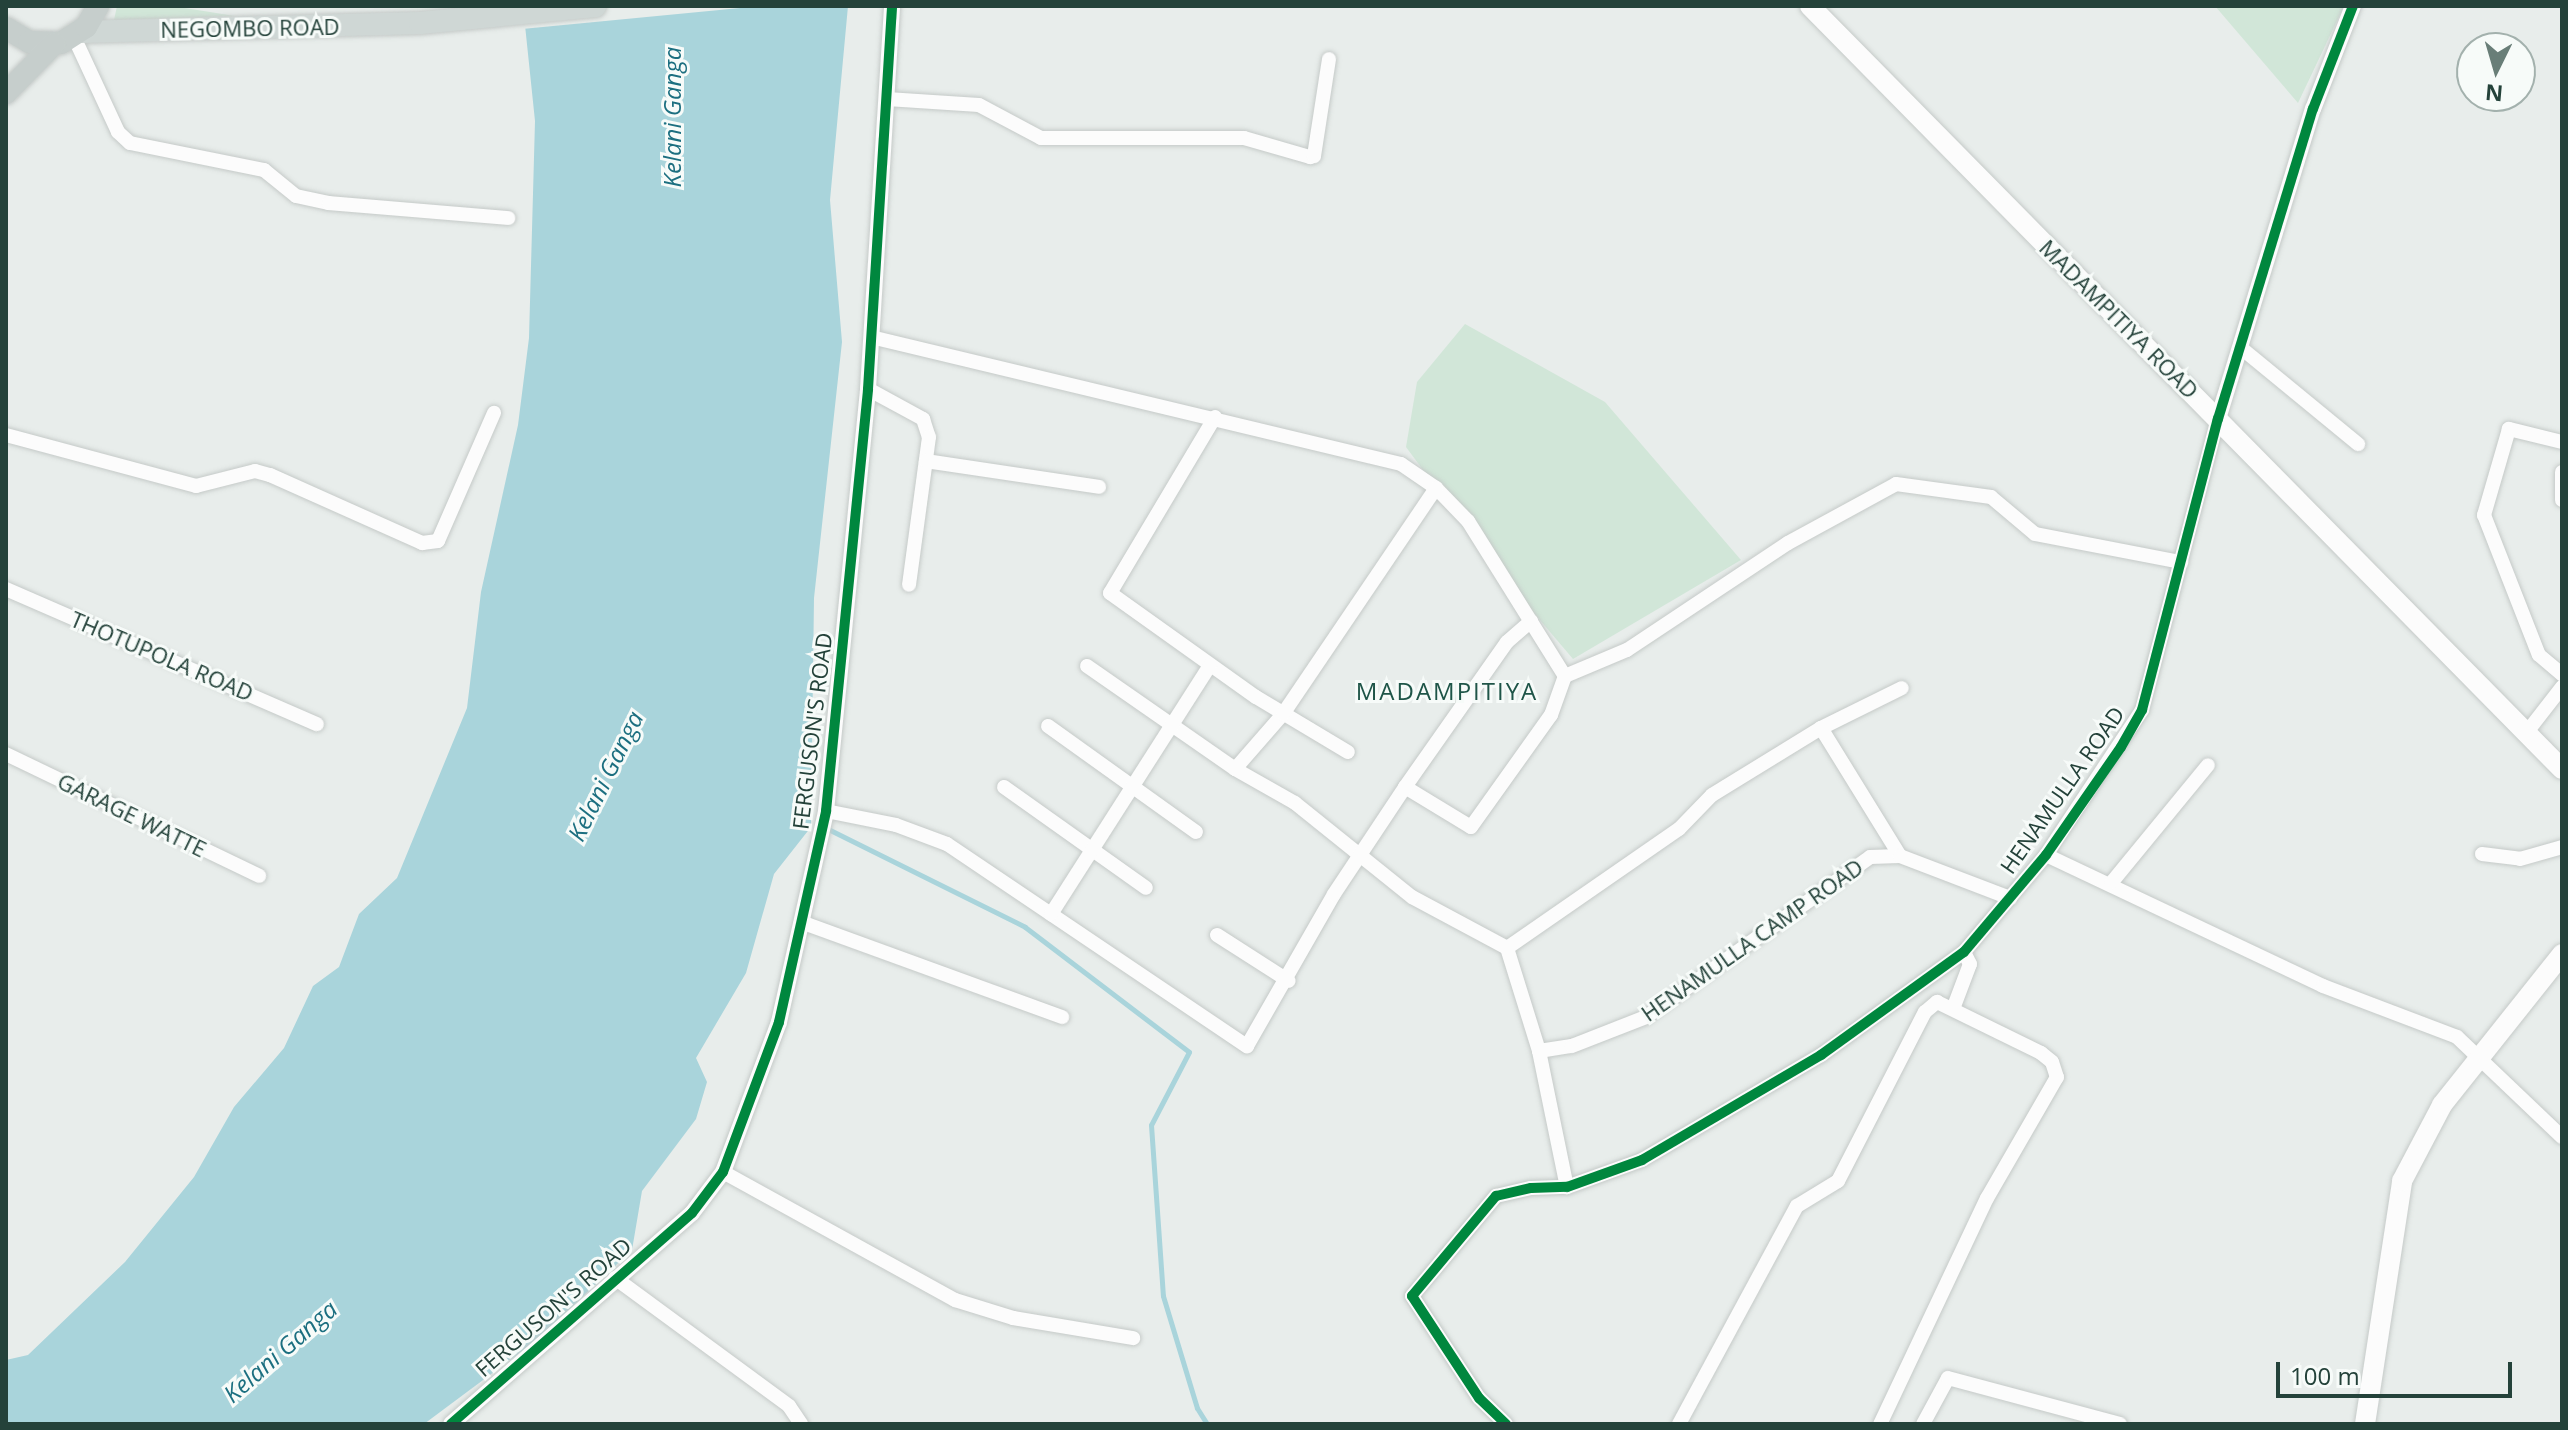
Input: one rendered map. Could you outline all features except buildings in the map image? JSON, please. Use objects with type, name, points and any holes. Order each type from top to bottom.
[{"type":"highway","points":[[6,93],[69,38],[98,6]]},
{"type":"highway","points":[[6,28],[29,42],[69,38]]},
{"type":"main road","name":"NEGOMBO ROAD","points":[[69,38],[420,23],[595,6]]},
{"type":"main road","name":"MADAMPITIYA ROAD","points":[[1810,6],[2562,769]]},
{"type":"main road","points":[[2365,1424],[2402,1181],[2442,1105],[2562,954]]},
{"type":"street","name":"FERGUSON'S ROAD","points":[[451,1424],[692,1213],[723,1172],[779,1022],[826,811],[868,389],[892,6]]},
{"type":"street","points":[[2218,419],[2313,109],[2353,6]]},
{"type":"street","points":[[69,38],[118,132],[130,143],[264,170],[296,196],[329,203],[508,218]]},
{"type":"street","points":[[887,99],[979,105],[1041,138],[1244,138],[1310,157],[1329,59]]},
{"type":"street","points":[[871,337],[1401,464],[1436,488],[1468,521],[1565,676]]},
{"type":"street","points":[[2240,347],[2358,444]]},
{"type":"street","points":[[868,389],[923,419],[929,437],[909,585]]},
{"type":"street","points":[[6,435],[196,486],[255,471],[422,543],[438,541],[494,413]]},
{"type":"street","points":[[1215,417],[1110,593],[1283,714],[1348,752]]},
{"type":"street","name":"HENAMULLA ROAD","points":[[1506,1424],[1479,1398],[1412,1296],[1496,1196],[1531,1188],[1567,1187],[1642,1160],[1821,1055],[1964,952],[2046,855],[2142,710],[2218,419]]},
{"type":"street","points":[[2562,442],[2509,429],[2484,515],[2539,655],[2562,674]]},
{"type":"street","points":[[926,461],[1099,487]]},
{"type":"street","points":[[2562,472],[2562,500]]},
{"type":"street","points":[[1405,787],[1471,827],[1551,715],[1565,676],[1627,650],[1710,591],[1896,484],[1991,497],[2035,534],[2181,562]]},
{"type":"street","points":[[1235,769],[1283,714],[1436,488]]},
{"type":"street","name":"THOTUPOLA ROAD","points":[[6,589],[317,724]]},
{"type":"street","points":[[826,811],[928,834],[1247,1046],[1289,981],[1361,854],[1405,787],[1507,642],[1531,621]]},
{"type":"street","points":[[1051,914],[1130,783],[1210,665]]},
{"type":"street","points":[[1087,666],[1235,769],[1295,803],[1412,897],[1507,948],[1539,1051],[1567,1187]]},
{"type":"street","points":[[2527,732],[2562,687]]},
{"type":"street","points":[[1507,948],[1679,829],[1712,795],[1821,728],[1902,688]]},
{"type":"street","points":[[1048,726],[1196,832]]},
{"type":"street","points":[[1821,728],[1900,856]]},
{"type":"street","name":"GARAGE WATTE","points":[[6,754],[259,876]]},
{"type":"street","points":[[2112,882],[2208,765]]},
{"type":"street","points":[[1004,787],[1146,888]]},
{"type":"street","points":[[2482,854],[2520,859],[2562,847]]},
{"type":"street","points":[[2046,855],[2112,882],[2268,962],[2457,1037],[2562,1137]]},
{"type":"street","name":"HENAMULLA CAMP ROAD","points":[[1539,1051],[1572,1046],[1646,1017],[1839,874],[1870,857],[1900,856],[2010,898]]},
{"type":"street","points":[[801,922],[1062,1017]]},
{"type":"street","points":[[1217,935],[1289,981]]},
{"type":"street","points":[[1953,1009],[1970,964],[1964,952]]},
{"type":"street","points":[[1679,1424],[1797,1206],[1838,1181],[1925,1012],[1937,1002],[2041,1053],[2052,1062],[2057,1077],[1987,1198],[1880,1424]]},
{"type":"street","points":[[723,1172],[955,1300],[1013,1318],[1133,1338]]},
{"type":"street","points":[[615,1278],[789,1406],[801,1424]]},
{"type":"street","points":[[1923,1424],[1948,1378],[2120,1424]]},
{"type":"green space","points":[[117,6],[172,6],[235,16],[114,20]]},
{"type":"green space","points":[[2215,6],[2344,6],[2298,103]]},
{"type":"green space","points":[[1465,324],[1605,402],[1741,560],[1573,659],[1495,567],[1406,447],[1417,382]]},
{"type":"water","name":"Kelani Ganga","points":[[523,6],[848,6],[830,200],[842,342],[814,598],[811,827],[774,874],[746,973],[696,1058],[707,1082],[696,1119],[642,1191],[632,1250],[538,1339],[424,1424],[6,1424],[6,1360],[28,1355],[125,1262],[194,1177],[234,1107],[284,1048],[313,986],[339,967],[359,914],[397,878],[467,708],[481,592],[518,425],[529,338],[535,121]]},
{"type":"pier","points":[[519,6],[761,6],[522,29]]},
{"type":"waterway","points":[[826,828],[1025,927],[1189,1052],[1151,1125],[1163,1296],[1197,1408],[1207,1424]]},
{"type":"cycle path","points":[[451,1424],[692,1213],[723,1172],[779,1022],[826,811],[868,389],[892,6]]},
{"type":"cycle path","points":[[1506,1424],[1479,1398],[1412,1296],[1496,1196],[1531,1188],[1567,1187],[1642,1160],[1821,1055],[1964,952],[2046,855],[2121,747],[2142,710],[2218,419],[2313,109],[2353,6]]},
{"type":"district","name":"MADAMPITIYA","points":[[1447,691]]}]
